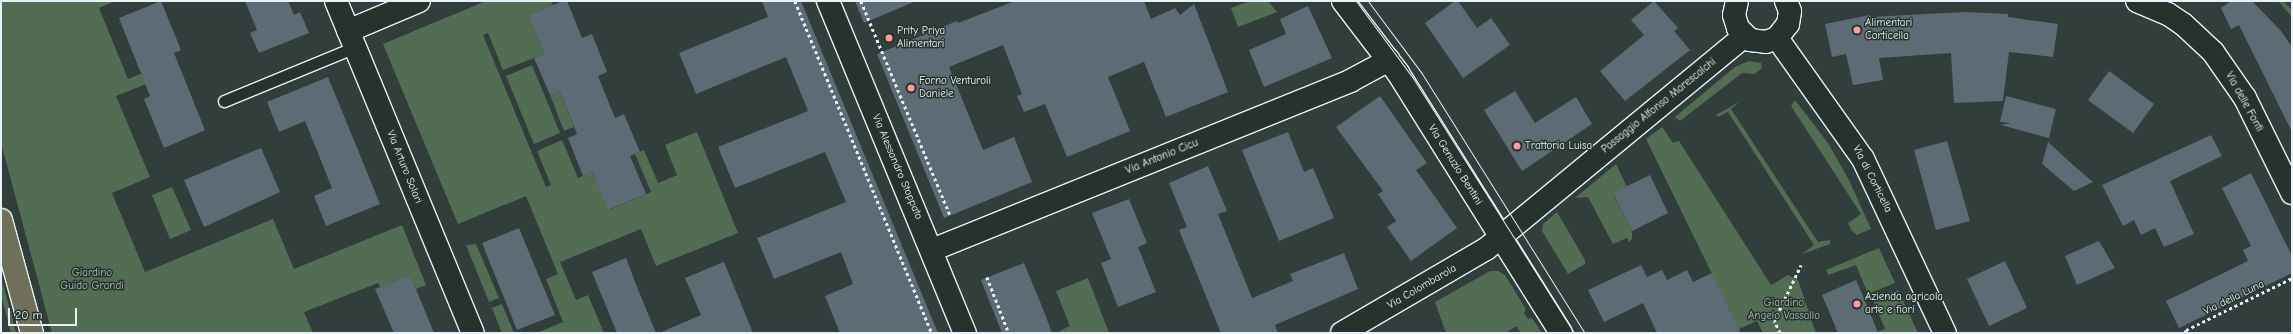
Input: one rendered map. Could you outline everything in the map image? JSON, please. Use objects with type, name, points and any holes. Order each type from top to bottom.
[{"type":"main road","points":[[1,220],[32,333]]},
{"type":"street","name":"Via Arturo Solari","points":[[336,1],[473,333]]},
{"type":"street","points":[[352,39],[419,1]]},
{"type":"street","name":"Via Alessandro Stoppato","points":[[828,1],[965,333]]},
{"type":"street","name":"Via Genuzio Bentini","points":[[1343,1],[1389,60],[1561,333]]},
{"type":"street","name":"Via delle Fonti","points":[[2137,1],[2168,14],[2183,24],[2213,52],[2245,98],[2292,194]]},
{"type":"street","points":[[1731,6],[1738,28],[1744,36],[1759,42],[1777,38],[1788,24],[1791,3]]},
{"type":"street","name":"Passaggio Alfonso Marescalchi","points":[[1500,238],[1744,36]]},
{"type":"street","name":"Via di Corticella","points":[[1777,38],[1863,159],[1945,333]]},
{"type":"street","name":"Via Antonio Cicu","points":[[932,250],[1350,81],[1389,60]]},
{"type":"street","name":"Via Colombarola","points":[[1345,332],[1461,265],[1500,238]]},
{"type":"lane","points":[[224,101],[352,39]]},
{"type":"path","points":[[795,1],[932,333]]},
{"type":"path","points":[[861,1],[950,215]]},
{"type":"path","points":[[1780,333],[1774,321],[1801,265]]},
{"type":"path","points":[[987,277],[1010,333]]},
{"type":"path","name":"Via della Luna","points":[[2185,333],[2186,330],[2292,278]]},
{"type":"green space","name":"Giardino Guido Grandi","points":[[1,1],[115,1],[99,8],[128,79],[170,62],[174,73],[116,96],[150,177],[112,193],[145,272],[273,219],[294,269],[402,225],[426,285],[416,289],[410,275],[380,287],[378,283],[304,312],[313,333],[52,333],[1,143]]},
{"type":"green space","points":[[486,1],[551,1],[553,5],[528,15],[544,54],[503,70],[488,33],[483,35],[546,187],[551,185],[537,151],[562,140],[578,178],[593,172],[609,210],[651,192],[635,154],[644,150],[658,183],[677,175],[665,145],[697,132],[738,233],[656,266],[641,229],[560,262],[576,300],[588,295],[604,333],[536,333],[563,322],[546,279],[558,274],[526,196],[458,224],[383,44]]},
{"type":"green space","points":[[1250,1],[1268,1],[1277,12],[1238,27],[1231,8]]},
{"type":"green space","points":[[2278,1],[2283,1],[2292,10],[2292,17]]},
{"type":"green space","points":[[1749,61],[1761,63],[1762,68],[1755,74],[1742,73],[1680,121],[1675,117],[1735,67]]},
{"type":"green space","points":[[532,65],[560,133],[534,144],[506,76]]},
{"type":"green space","points":[[560,91],[574,127],[564,131],[550,95]]},
{"type":"green space","points":[[1795,100],[1828,143],[1850,182],[1871,229],[1857,235],[1851,230],[1848,223],[1861,214],[1791,106]]},
{"type":"green space","points":[[1739,102],[1731,109],[1818,242],[1830,240],[1830,244],[1802,254],[1814,245],[1728,112],[1718,117],[1716,115]]},
{"type":"green space","name":"Giardino Angelo Vassallo","points":[[1662,127],[1673,143],[1679,141],[1771,285],[1788,275],[1798,280],[1816,333],[1763,333],[1757,321],[1739,329],[1646,139]]},
{"type":"green space","points":[[1616,164],[1627,187],[1613,194],[1632,231],[1632,239],[1629,242],[1627,238],[1613,244],[1588,197],[1575,198]]},
{"type":"green space","points":[[172,187],[191,230],[170,239],[152,195]]},
{"type":"green space","points":[[1557,212],[1585,260],[1585,264],[1568,274],[1542,231],[1543,224]]},
{"type":"green space","points":[[476,244],[499,298],[489,302],[466,245]]},
{"type":"green space","points":[[1879,248],[1895,283],[1868,294],[1856,265],[1828,275],[1826,270]]},
{"type":"green space","points":[[1490,271],[1498,271],[1505,275],[1526,309],[1524,313],[1528,319],[1532,318],[1542,333],[1521,333],[1516,326],[1506,333],[1446,333],[1435,302]]},
{"type":"green space","points":[[1,276],[16,333],[11,333],[1,295]]},
{"type":"green space","points":[[1088,278],[1109,333],[1056,333],[1070,326],[1056,291]]},
{"type":"green space","points":[[1898,290],[1918,333],[1874,333],[1885,329],[1873,300]]},
{"type":"green space","points":[[502,304],[514,333],[502,333],[492,308]]},
{"type":"building","points":[[161,1],[181,50],[174,53],[205,130],[164,148],[144,99],[150,96],[119,18]]},
{"type":"building","points":[[245,1],[288,1],[294,15],[300,12],[309,33],[259,53],[250,33],[257,30]]},
{"type":"building","points":[[563,1],[567,1],[582,38],[592,34],[607,72],[598,76],[615,118],[624,114],[640,152],[630,156],[646,194],[608,210],[593,172],[583,176],[568,138],[577,134],[560,91],[550,95],[534,58],[544,54],[528,15]]},
{"type":"building","points":[[762,1],[801,1],[938,333],[840,333],[825,296],[853,284],[841,252],[774,279],[757,238],[846,202],[825,152],[735,188],[718,147],[808,111],[786,57],[696,94],[679,53],[768,17]]},
{"type":"building","points":[[855,1],[916,1],[864,23]]},
{"type":"building","points":[[1015,1],[1144,1],[1151,19],[1175,8],[1180,15],[1194,4],[1228,92],[1166,117],[1144,62],[1108,77],[1130,131],[1067,157],[1045,104],[1024,112],[1017,96],[1022,94],[1003,45],[949,67],[983,150],[1014,137],[1032,182],[944,218],[877,54],[957,21],[958,23]]},
{"type":"building","points":[[1455,1],[1458,1],[1477,28],[1491,18],[1510,45],[1463,78],[1425,23]]},
{"type":"building","points":[[1654,1],[1678,28],[1674,31],[1690,50],[1625,101],[1600,71],[1644,35],[1631,20]]},
{"type":"building","points":[[2231,1],[2252,1],[2281,31],[2292,47],[2292,132],[2239,25],[2231,29],[2221,8]]},
{"type":"building","points":[[1308,6],[1332,58],[1264,87],[1249,50],[1286,34],[1280,19]]},
{"type":"building","points":[[1964,12],[2008,14],[2008,17],[2058,24],[2053,57],[2009,52],[2003,101],[1954,103],[1951,53],[1879,58],[1883,80],[1853,85],[1846,54],[1832,57],[1825,24],[1870,15],[1871,17]]},
{"type":"building","points":[[2109,71],[2154,104],[2133,133],[2088,100]]},
{"type":"building","points":[[328,77],[380,204],[326,226],[314,196],[332,188],[305,121],[279,132],[267,102]]},
{"type":"building","points":[[1515,91],[1535,123],[1576,97],[1592,124],[1522,171],[1484,110]]},
{"type":"building","points":[[1380,96],[1427,163],[1416,170],[1457,228],[1411,261],[1387,227],[1396,221],[1378,194],[1383,191],[1336,127]]},
{"type":"building","points":[[2006,96],[2056,109],[2049,138],[2001,125],[2011,123],[2000,122]]},
{"type":"building","points":[[1288,132],[1304,172],[1313,168],[1334,218],[1279,241],[1242,150]]},
{"type":"building","points":[[2211,135],[2222,156],[2170,181],[2194,234],[2164,247],[2155,228],[2141,235],[2134,220],[2123,226],[2102,185]]},
{"type":"building","points":[[1947,141],[1970,221],[1936,230],[1914,150]]},
{"type":"building","points":[[2048,142],[2093,182],[2074,191],[2042,164]]},
{"type":"building","points":[[261,148],[280,192],[204,227],[184,180]]},
{"type":"building","points":[[1208,166],[1227,211],[1218,214],[1252,298],[1293,281],[1290,274],[1344,253],[1358,289],[1275,325],[1278,333],[1221,333],[1179,230],[1187,227],[1169,183]]},
{"type":"building","points":[[2251,173],[2292,256],[2292,273],[2179,328],[2166,301],[2248,261],[2243,250],[2251,246],[2222,188]]},
{"type":"building","points":[[1650,175],[1668,213],[1632,231],[1613,193]]},
{"type":"building","points":[[1129,199],[1147,243],[1138,247],[1156,292],[1118,307],[1101,263],[1111,259],[1092,213]]},
{"type":"building","points":[[519,228],[555,315],[517,330],[482,243]]},
{"type":"building","points":[[2099,241],[2115,268],[2077,285],[2065,256]]},
{"type":"building","points":[[626,258],[656,333],[617,333],[592,272]]},
{"type":"building","points":[[2005,261],[2027,308],[1989,326],[1967,279]]},
{"type":"building","points":[[724,262],[753,333],[659,333],[701,315],[685,278]]},
{"type":"building","points":[[1024,263],[1052,333],[1002,333],[981,280]]},
{"type":"building","points":[[1641,265],[1647,277],[1662,270],[1667,280],[1687,270],[1693,282],[1712,273],[1741,333],[1657,333],[1643,303],[1604,322],[1588,290]]},
{"type":"building","points":[[410,275],[434,333],[394,333],[375,289]]},
{"type":"building","points":[[1856,280],[1878,333],[1838,333],[1822,295]]},
{"type":"tram line","points":[[1356,1],[1413,78],[1574,333]]},
{"type":"tram line","points":[[1368,1],[1421,72],[1585,333]]},
{"type":"place","name":"Alimentari Corticella","points":[[1857,30]]},
{"type":"place","name":"Prity Priya Alimentari","points":[[889,38]]},
{"type":"place","name":"Forno Venturoli Daniele","points":[[911,88]]},
{"type":"place","name":"Trattoria Luisa","points":[[1517,146]]},
{"type":"place","name":"Azienda agricola arte e fiori","points":[[1857,304]]}]
